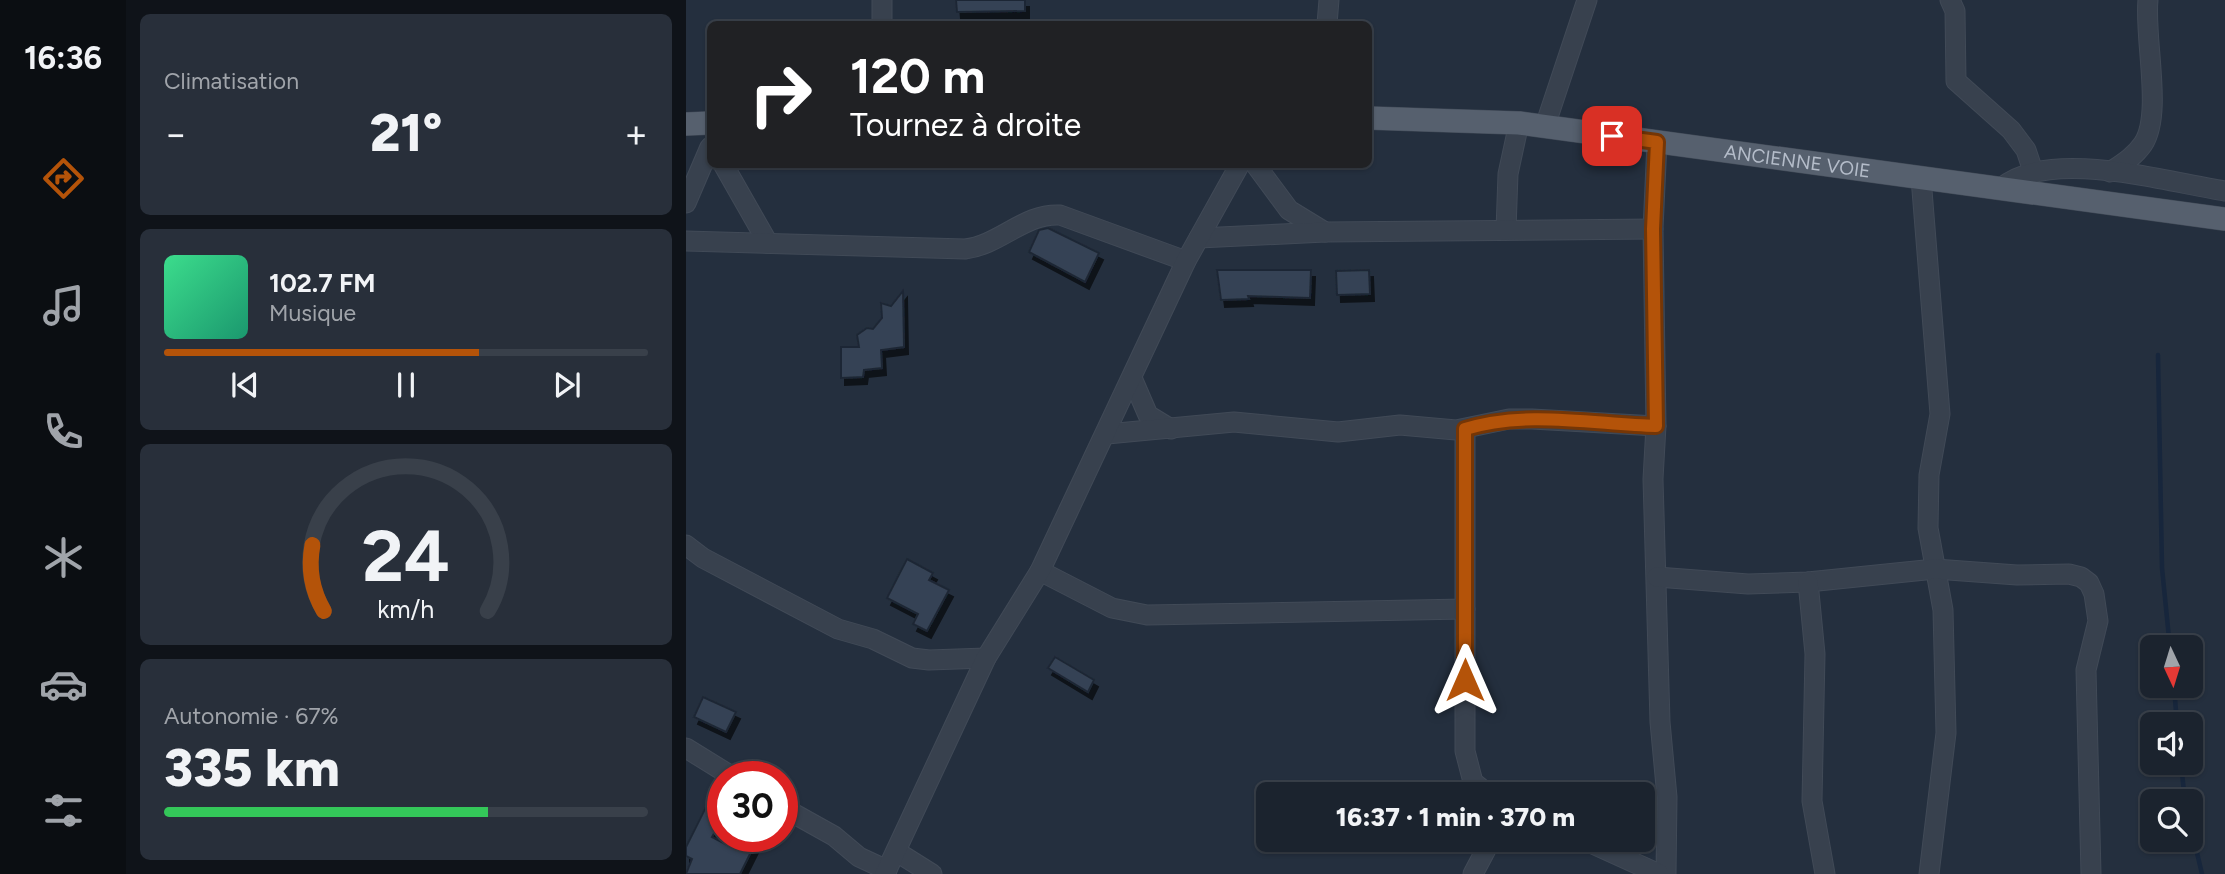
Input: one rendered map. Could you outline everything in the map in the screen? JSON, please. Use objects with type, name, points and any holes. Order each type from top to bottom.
[{"type":"main road","name":"ANCIENNE VOIE","points":[[1372,118],[1519,123],[2225,219]]},
{"type":"main road","points":[[686,124],[707,123]]},
{"type":"street","points":[[882,21],[883,0]]},
{"type":"street","points":[[1327,21],[1329,0]]},
{"type":"street","points":[[1545,127],[1587,0]]},
{"type":"street","points":[[1950,0],[1955,11],[1956,81],[2011,130],[2026,150],[2033,172]]},
{"type":"street","points":[[2110,172],[2134,154],[2144,142],[2153,102],[2147,45],[2148,0]]},
{"type":"street","points":[[1506,230],[1508,174],[1519,123]]},
{"type":"street","points":[[1657,142],[1653,229],[1656,426],[1653,479],[1660,722],[1667,797],[1666,874]]},
{"type":"street","points":[[2144,142],[2162,181]]},
{"type":"street","points":[[686,203],[707,155]]},
{"type":"street","points":[[725,168],[768,243]]},
{"type":"street","points":[[798,816],[834,836],[859,857],[886,872],[986,658],[1040,571],[1186,261],[1238,168]]},
{"type":"street","points":[[1258,168],[1289,210],[1325,232]]},
{"type":"street","points":[[2001,188],[2033,172],[2075,168],[2225,191]]},
{"type":"street","points":[[1921,178],[1940,414],[1930,475],[1928,528],[1943,610],[1946,733],[1929,874]]},
{"type":"street","points":[[686,241],[965,249],[988,243],[1036,217],[1060,215],[1186,261]]},
{"type":"street","points":[[1199,238],[1325,232],[1653,229]]},
{"type":"street","points":[[1132,378],[1148,415],[1172,430]]},
{"type":"street","points":[[1107,433],[1172,430],[1234,422],[1338,432],[1400,425],[1465,429],[1509,419],[1656,426]]},
{"type":"street","points":[[1465,429],[1465,751],[1474,782]]},
{"type":"street","points":[[686,545],[703,558],[838,629],[873,639],[912,658],[986,658]]},
{"type":"street","points":[[1657,577],[1748,584],[1808,582],[1935,569],[2017,575],[2070,574],[2089,583],[2098,621],[2086,670],[2091,874]]},
{"type":"street","points":[[1040,571],[1112,608],[1147,614],[1465,609]]},
{"type":"street","points":[[1808,582],[1815,654],[1812,801],[1825,874]]},
{"type":"street","points":[[686,748],[707,761]]},
{"type":"street","points":[[897,852],[932,874]]},
{"type":"street","points":[[1473,874],[1485,852]]},
{"type":"street","points":[[1610,852],[1659,874]]},
{"type":"building","points":[[956,0],[1025,0],[1025,11],[957,12]]},
{"type":"building","points":[[1048,228],[1099,253],[1085,282],[1029,252],[1039,230]]},
{"type":"building","points":[[1217,270],[1311,270],[1310,298],[1248,296],[1249,299],[1221,300]]},
{"type":"building","points":[[1369,270],[1370,294],[1337,295],[1336,271]]},
{"type":"building","points":[[903,291],[904,347],[881,350],[882,368],[864,370],[863,377],[841,378],[841,347],[859,347],[857,335],[867,328],[873,329],[882,318],[881,303],[891,306]]},
{"type":"building","points":[[907,559],[933,573],[929,580],[949,590],[927,631],[913,624],[918,614],[887,598]]},
{"type":"building","points":[[1055,657],[1094,680],[1088,692],[1048,668]]},
{"type":"building","points":[[703,697],[736,712],[726,732],[694,717]]},
{"type":"building","points":[[707,805],[707,852],[751,852],[740,874],[686,874],[692,859],[686,856],[686,847]]},
{"type":"waterway","points":[[2158,355],[2162,568],[2169,635]]},
{"type":"waterway","points":[[2175,698],[2176,712]]},
{"type":"waterway","points":[[2182,775],[2184,789]]},
{"type":"waterway","points":[[2197,852],[2202,874]]},
{"type":"route","points":[[1465,680],[1465,429],[1509,419],[1656,426],[1653,229],[1657,142],[1612,136]]}]
